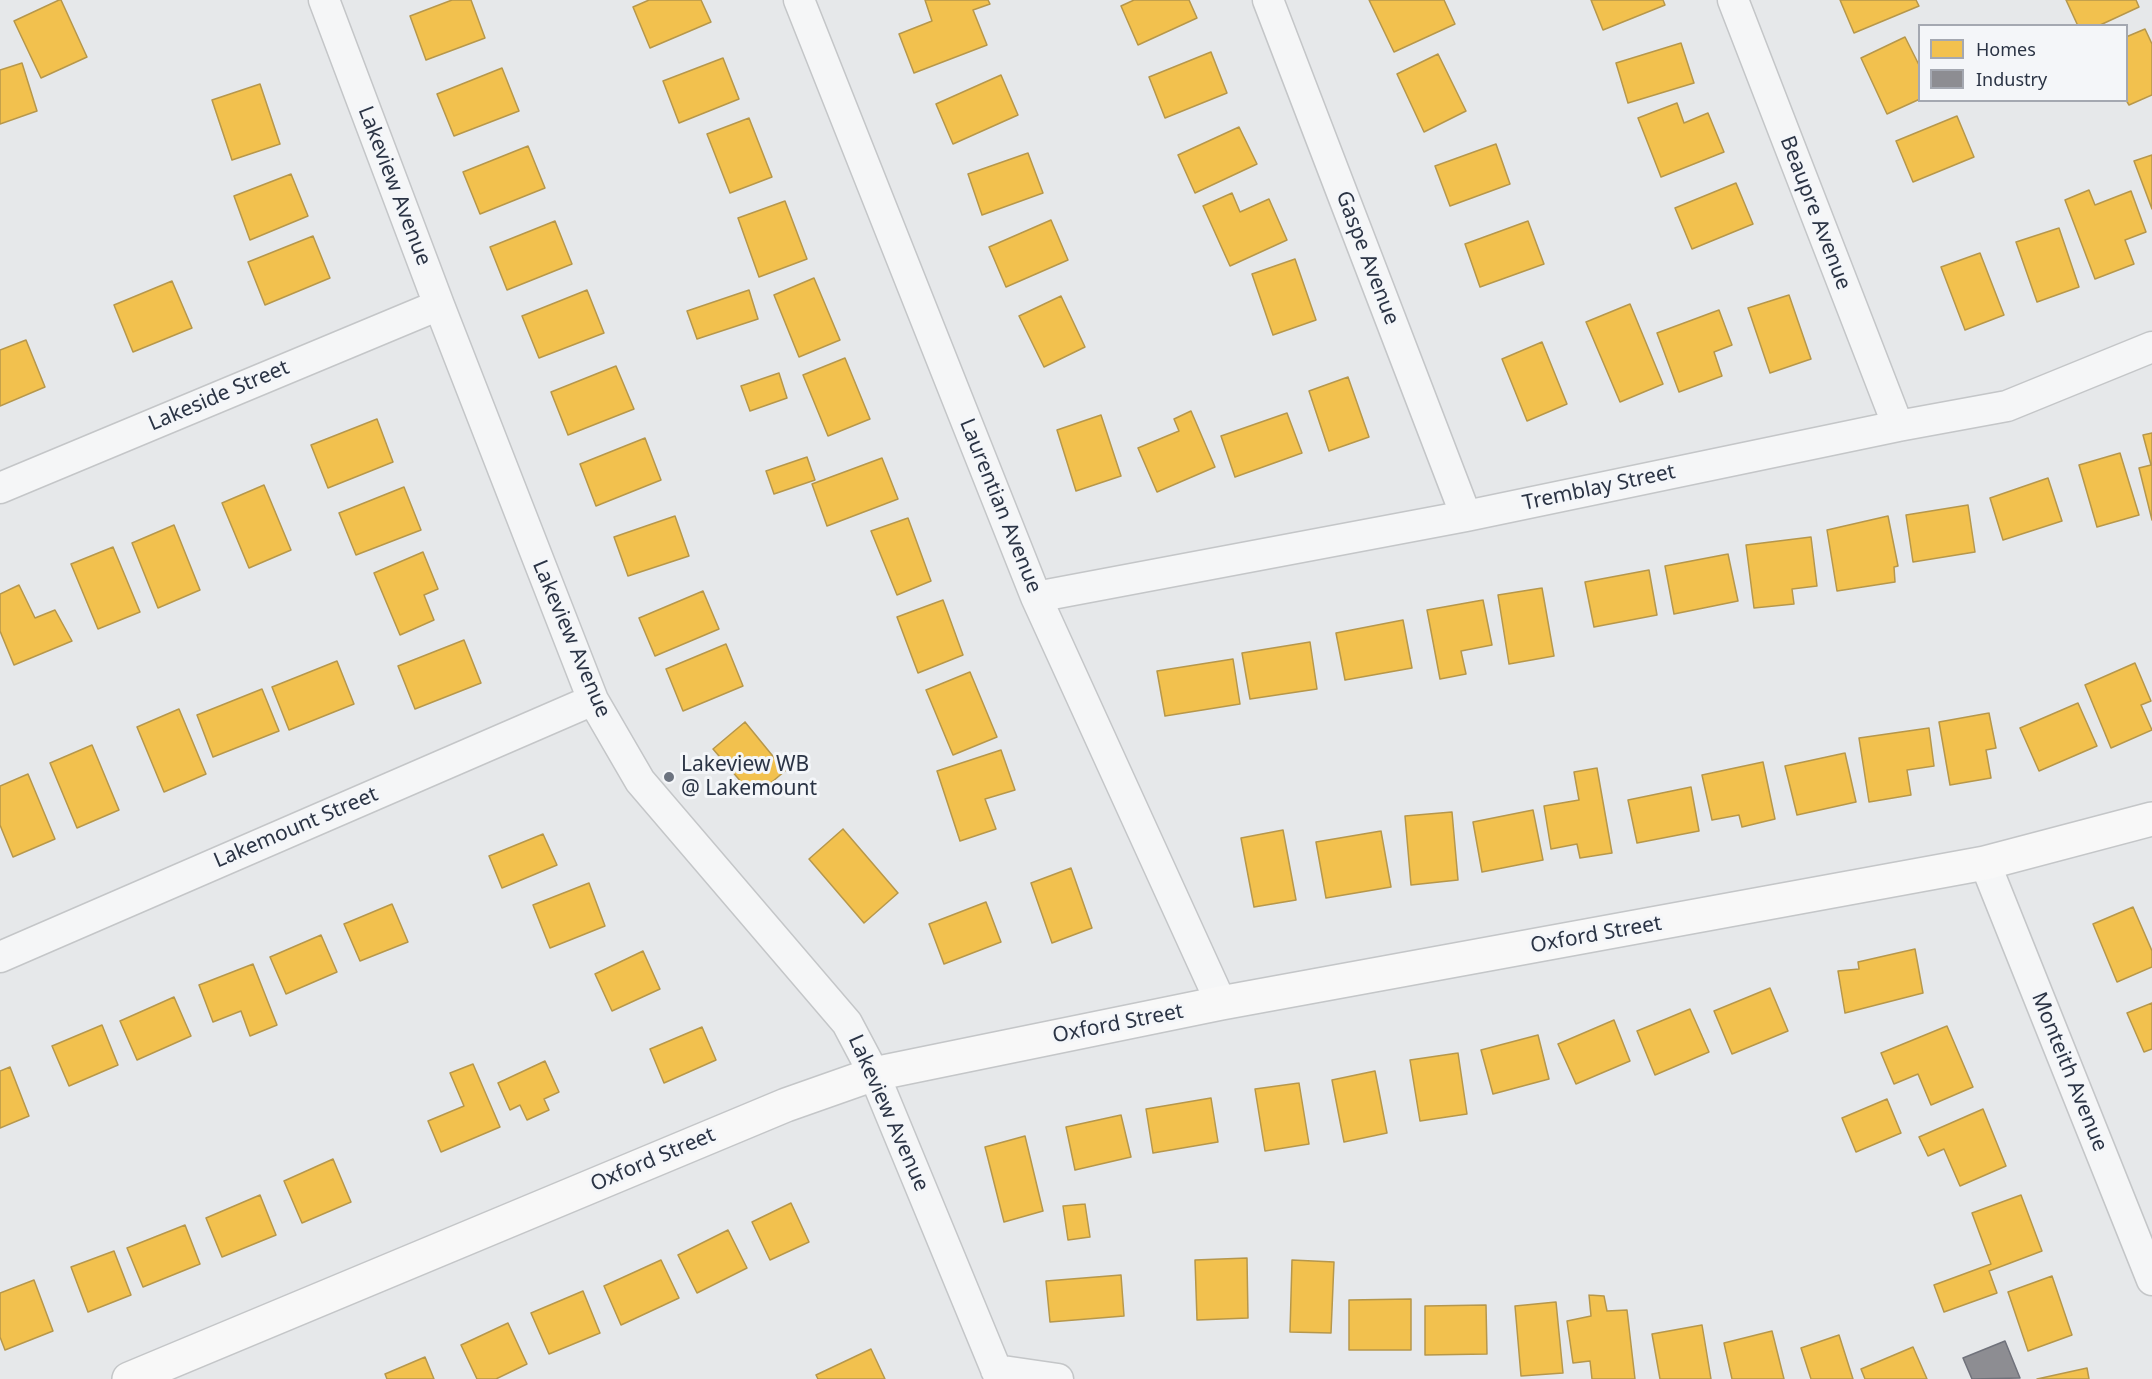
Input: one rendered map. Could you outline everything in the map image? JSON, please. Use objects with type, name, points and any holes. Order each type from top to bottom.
[{"type":"street","name":"Lakeview Avenue","points":[[324,0],[439,305],[593,700],[640,781],[847,1023],[874,1074],[998,1375]]},
{"type":"street","name":"Laurentian Avenue","points":[[799,0],[1036,597],[1221,1004]]},
{"type":"street","name":"Gaspe Avenue","points":[[1268,0],[1466,516]]},
{"type":"street","name":"Beaupre Avenue","points":[[1733,0],[1898,426]]},
{"type":"street","name":"Lakeside Street","points":[[0,488],[439,305]]},
{"type":"street","name":"Tremblay Street","points":[[1036,597],[1466,516],[1898,426],[2007,406],[2152,347]]},
{"type":"street","name":"Lakemount Street","points":[[0,957],[593,700]]},
{"type":"street","name":"Oxford Street","points":[[129,1379],[786,1105],[874,1074],[1221,1004],[1985,863],[2152,819]]},
{"type":"street","name":"Monteith Avenue","points":[[1985,863],[2152,1280]]},
{"type":"street","points":[[998,1375],[1058,1379]]},
{"type":"building: Homes","points":[[59,0],[87,57],[41,78],[14,21]]},
{"type":"building: Homes","points":[[452,0],[471,0],[485,38],[426,60],[410,16]]},
{"type":"building: Homes","points":[[649,0],[701,0],[711,22],[650,48],[633,7]]},
{"type":"building: Homes","points":[[925,0],[988,0],[990,4],[973,10],[987,45],[914,73],[899,34],[932,21]]},
{"type":"building: Homes","points":[[1134,0],[1189,0],[1197,18],[1138,45],[1121,6]]},
{"type":"building: Homes","points":[[1369,0],[1444,0],[1455,24],[1394,52]]},
{"type":"building: Homes","points":[[1591,0],[1663,0],[1665,5],[1603,30]]},
{"type":"building: Homes","points":[[1840,0],[1916,0],[1919,6],[1854,33]]},
{"type":"building: Homes","points":[[2066,0],[2136,0],[2139,7],[2102,24],[2077,24]]},
{"type":"building: Homes","points":[[2145,29],[2152,44],[2152,95],[2129,105],[2127,102],[2128,36]]},
{"type":"building: Homes","points":[[1905,37],[1918,63],[1918,100],[1887,114],[1861,58]]},
{"type":"building: Homes","points":[[1681,43],[1694,83],[1628,103],[1616,63]]},
{"type":"building: Homes","points":[[1211,52],[1227,93],[1165,118],[1149,77]]},
{"type":"building: Homes","points":[[1438,54],[1466,111],[1424,132],[1397,74]]},
{"type":"building: Homes","points":[[723,58],[739,99],[679,123],[663,81]]},
{"type":"building: Homes","points":[[22,63],[37,111],[0,124],[0,70]]},
{"type":"building: Homes","points":[[502,68],[519,111],[454,136],[437,94]]},
{"type":"building: Homes","points":[[1001,75],[1018,115],[953,144],[936,104]]},
{"type":"building: Homes","points":[[260,84],[280,144],[232,160],[212,100]]},
{"type":"building: Homes","points":[[1677,103],[1684,123],[1708,113],[1724,152],[1661,177],[1638,118]]},
{"type":"building: Homes","points":[[1957,116],[1974,157],[1913,182],[1896,141]]},
{"type":"building: Homes","points":[[749,118],[772,177],[730,193],[707,134]]},
{"type":"building: Homes","points":[[1239,127],[1257,164],[1195,193],[1178,155]]},
{"type":"building: Homes","points":[[1496,144],[1510,184],[1450,206],[1435,166]]},
{"type":"building: Homes","points":[[528,146],[545,188],[480,214],[463,172]]},
{"type":"building: Homes","points":[[1028,153],[1043,193],[982,215],[968,174]]},
{"type":"building: Homes","points":[[2152,155],[2152,209],[2134,161]]},
{"type":"building: Homes","points":[[291,174],[308,216],[250,240],[234,196]]},
{"type":"building: Homes","points":[[1736,183],[1753,224],[1692,249],[1675,208]]},
{"type":"building: Homes","points":[[2089,190],[2095,205],[2131,191],[2146,232],[2125,240],[2134,264],[2095,279],[2065,200]]},
{"type":"building: Homes","points":[[1232,193],[1240,212],[1269,199],[1287,240],[1230,266],[1203,206]]},
{"type":"building: Homes","points":[[785,201],[807,259],[759,277],[738,218]]},
{"type":"building: Homes","points":[[1051,220],[1068,260],[1006,287],[989,247]]},
{"type":"building: Homes","points":[[555,221],[572,264],[507,290],[490,247]]},
{"type":"building: Homes","points":[[1528,221],[1544,264],[1480,287],[1465,244]]},
{"type":"building: Homes","points":[[2059,228],[2079,287],[2037,302],[2016,242]]},
{"type":"building: Homes","points":[[313,236],[330,278],[265,305],[248,262]]},
{"type":"building: Homes","points":[[1980,253],[2004,315],[1965,330],[1941,267]]},
{"type":"building: Homes","points":[[1295,259],[1316,320],[1273,335],[1252,274]]},
{"type":"building: Homes","points":[[814,278],[840,340],[799,357],[774,295]]},
{"type":"building: Homes","points":[[172,281],[192,328],[133,352],[114,305]]},
{"type":"building: Homes","points":[[587,290],[604,333],[539,358],[522,316]]},
{"type":"building: Homes","points":[[749,290],[758,319],[697,339],[687,311]]},
{"type":"building: Homes","points":[[1789,295],[1811,359],[1770,373],[1748,308]]},
{"type":"building: Homes","points":[[1061,296],[1085,347],[1044,367],[1019,316]]},
{"type":"building: Homes","points":[[1630,304],[1663,384],[1620,402],[1586,322]]},
{"type":"building: Homes","points":[[1719,310],[1732,345],[1714,352],[1722,376],[1679,392],[1657,333]]},
{"type":"building: Homes","points":[[26,340],[45,387],[0,406],[0,350]]},
{"type":"building: Homes","points":[[1542,342],[1567,404],[1527,421],[1502,359]]},
{"type":"building: Homes","points":[[845,358],[870,419],[828,436],[803,375]]},
{"type":"building: Homes","points":[[616,366],[634,409],[568,435],[551,392]]},
{"type":"building: Homes","points":[[779,373],[787,398],[750,411],[741,386]]},
{"type":"building: Homes","points":[[1348,377],[1369,437],[1329,451],[1309,391]]},
{"type":"building: Homes","points":[[1191,411],[1215,467],[1157,492],[1138,448],[1179,431],[1174,419]]},
{"type":"building: Homes","points":[[1287,413],[1302,453],[1235,477],[1221,436]]},
{"type":"building: Homes","points":[[1101,415],[1121,476],[1076,491],[1057,430]]},
{"type":"building: Homes","points":[[377,419],[393,462],[328,488],[311,445]]},
{"type":"building: Homes","points":[[2152,433],[2152,520],[2139,468],[2151,465],[2143,435]]},
{"type":"building: Homes","points":[[645,438],[661,480],[596,506],[580,464]]},
{"type":"building: Homes","points":[[2120,453],[2139,515],[2097,527],[2079,465]]},
{"type":"building: Homes","points":[[807,457],[815,480],[774,494],[766,471]]},
{"type":"building: Homes","points":[[882,458],[898,499],[827,526],[812,484]]},
{"type":"building: Homes","points":[[2048,478],[2062,521],[2003,540],[1990,498]]},
{"type":"building: Homes","points":[[264,485],[291,550],[249,568],[222,503]]},
{"type":"building: Homes","points":[[404,487],[421,530],[356,555],[339,513]]},
{"type":"building: Homes","points":[[1968,505],[1975,552],[1913,562],[1906,515]]},
{"type":"building: Homes","points":[[675,516],[689,556],[628,576],[614,537]]},
{"type":"building: Homes","points":[[1888,516],[1898,566],[1894,567],[1895,582],[1837,591],[1827,530]]},
{"type":"building: Homes","points":[[908,518],[931,581],[897,595],[871,531]]},
{"type":"building: Homes","points":[[174,525],[200,590],[158,608],[132,543]]},
{"type":"building: Homes","points":[[1811,537],[1817,586],[1792,589],[1794,604],[1754,608],[1746,545]]},
{"type":"building: Homes","points":[[113,547],[140,612],[98,629],[71,564]]},
{"type":"building: Homes","points":[[423,552],[438,589],[424,595],[434,620],[400,635],[374,573]]},
{"type":"building: Homes","points":[[1728,554],[1738,601],[1674,614],[1665,566]]},
{"type":"building: Homes","points":[[1649,570],[1657,615],[1594,627],[1585,582]]},
{"type":"building: Homes","points":[[19,585],[35,618],[55,610],[72,641],[14,665],[0,631],[0,594]]},
{"type":"building: Homes","points":[[1542,588],[1554,656],[1509,664],[1498,595]]},
{"type":"building: Homes","points":[[703,591],[719,629],[655,656],[639,618]]},
{"type":"building: Homes","points":[[943,600],[963,655],[918,673],[897,617]]},
{"type":"building: Homes","points":[[1483,600],[1492,645],[1461,651],[1466,674],[1440,679],[1427,610]]},
{"type":"building: Homes","points":[[1403,620],[1412,668],[1345,680],[1336,633]]},
{"type":"building: Homes","points":[[464,640],[481,683],[415,709],[398,666]]},
{"type":"building: Homes","points":[[1310,642],[1317,689],[1250,699],[1242,653]]},
{"type":"building: Homes","points":[[726,644],[743,686],[683,711],[666,669]]},
{"type":"building: Homes","points":[[1233,659],[1240,704],[1165,716],[1157,671]]},
{"type":"building: Homes","points":[[337,661],[354,704],[289,730],[272,687]]},
{"type":"building: Homes","points":[[2135,663],[2151,701],[2141,705],[2152,730],[2111,748],[2085,685]]},
{"type":"building: Homes","points":[[970,672],[997,737],[953,755],[926,690]]},
{"type":"building: Homes","points":[[262,689],[279,731],[213,757],[197,715]]},
{"type":"building: Homes","points":[[2078,703],[2097,746],[2039,771],[2020,728]]},
{"type":"building: Homes","points":[[179,709],[206,774],[164,792],[137,727]]},
{"type":"building: Homes","points":[[1989,713],[1996,748],[1986,750],[1991,778],[1950,785],[1939,722]]},
{"type":"building: Homes","points":[[745,722],[785,771],[754,797],[713,749]]},
{"type":"building: Homes","points":[[1929,728],[1934,766],[1907,770],[1911,795],[1869,802],[1859,738]]},
{"type":"building: Homes","points":[[92,745],[119,810],[77,828],[50,763]]},
{"type":"building: Homes","points":[[1001,750],[1015,790],[985,799],[996,829],[960,841],[937,771]]},
{"type":"building: Homes","points":[[1845,753],[1856,802],[1797,815],[1785,766]]},
{"type":"building: Homes","points":[[1763,762],[1775,819],[1742,827],[1739,815],[1712,820],[1702,775]]},
{"type":"building: Homes","points":[[1597,768],[1612,853],[1580,858],[1577,844],[1551,849],[1544,806],[1579,800],[1574,772]]},
{"type":"building: Homes","points":[[28,774],[55,839],[13,857],[0,825],[0,786]]},
{"type":"building: Homes","points":[[1691,787],[1699,831],[1637,843],[1628,800]]},
{"type":"building: Homes","points":[[1533,810],[1543,860],[1482,872],[1473,822]]},
{"type":"building: Homes","points":[[1452,812],[1458,880],[1411,885],[1405,816]]},
{"type":"building: Homes","points":[[843,829],[898,893],[864,923],[809,859]]},
{"type":"building: Homes","points":[[1283,830],[1296,900],[1254,907],[1241,838]]},
{"type":"building: Homes","points":[[1381,831],[1391,887],[1326,898],[1316,842]]},
{"type":"building: Homes","points":[[543,834],[557,865],[502,888],[489,856]]},
{"type":"building: Homes","points":[[1071,868],[1092,928],[1052,943],[1031,883]]},
{"type":"building: Homes","points":[[589,883],[605,926],[550,948],[533,905]]},
{"type":"building: Homes","points":[[986,902],[1001,942],[944,964],[929,924]]},
{"type":"building: Homes","points":[[392,904],[408,942],[360,961],[344,924]]},
{"type":"building: Homes","points":[[2133,907],[2152,951],[2152,967],[2117,982],[2093,924]]},
{"type":"building: Homes","points":[[321,935],[337,972],[286,994],[270,957]]},
{"type":"building: Homes","points":[[1915,949],[1923,993],[1845,1013],[1838,971],[1859,969],[1858,962]]},
{"type":"building: Homes","points":[[643,951],[660,989],[612,1011],[595,974]]},
{"type":"building: Homes","points":[[253,964],[277,1025],[250,1036],[241,1011],[213,1022],[199,985]]},
{"type":"building: Homes","points":[[1770,988],[1788,1031],[1732,1054],[1714,1011]]},
{"type":"building: Homes","points":[[174,997],[191,1036],[137,1060],[120,1021]]},
{"type":"building: Homes","points":[[2152,1003],[2152,1049],[2144,1052],[2127,1013]]},
{"type":"building: Homes","points":[[1690,1009],[1709,1052],[1655,1075],[1637,1031]]},
{"type":"building: Homes","points":[[1614,1020],[1630,1061],[1576,1084],[1558,1044]]},
{"type":"building: Homes","points":[[102,1025],[118,1065],[69,1086],[52,1046]]},
{"type":"building: Homes","points":[[1947,1026],[1973,1087],[1931,1105],[1918,1074],[1894,1084],[1881,1053]]},
{"type":"building: Homes","points":[[702,1027],[716,1060],[664,1083],[650,1049]]},
{"type":"building: Homes","points":[[1538,1035],[1549,1079],[1493,1094],[1481,1050]]},
{"type":"building: Homes","points":[[1458,1053],[1467,1114],[1420,1121],[1410,1060]]},
{"type":"building: Homes","points":[[545,1061],[559,1092],[544,1099],[549,1110],[527,1120],[520,1105],[510,1110],[498,1083]]},
{"type":"building: Homes","points":[[473,1064],[500,1127],[441,1152],[428,1121],[464,1106],[450,1073]]},
{"type":"building: Homes","points":[[10,1067],[29,1116],[0,1128],[0,1071]]},
{"type":"building: Homes","points":[[1375,1071],[1387,1133],[1344,1142],[1332,1080]]},
{"type":"building: Homes","points":[[1299,1083],[1309,1144],[1265,1151],[1255,1089]]},
{"type":"building: Homes","points":[[1211,1098],[1218,1142],[1153,1153],[1146,1109]]},
{"type":"building: Homes","points":[[1887,1099],[1901,1133],[1856,1152],[1842,1118]]},
{"type":"building: Homes","points":[[1983,1109],[2006,1166],[1960,1186],[1944,1149],[1928,1156],[1919,1137]]},
{"type":"building: Homes","points":[[1121,1115],[1131,1157],[1075,1170],[1066,1127]]},
{"type":"building: Homes","points":[[1025,1136],[1043,1211],[1004,1222],[985,1147]]},
{"type":"building: Homes","points":[[333,1159],[351,1202],[302,1223],[284,1181]]},
{"type":"building: Homes","points":[[260,1195],[276,1235],[222,1257],[206,1218]]},
{"type":"building: Homes","points":[[2021,1195],[2042,1251],[1989,1271],[1997,1293],[1944,1312],[1934,1285],[1991,1264],[1972,1213]]},
{"type":"building: Homes","points":[[791,1203],[809,1242],[770,1260],[752,1222]]},
{"type":"building: Homes","points":[[1085,1204],[1090,1237],[1068,1240],[1063,1206]]},
{"type":"building: Homes","points":[[185,1225],[200,1264],[143,1287],[127,1248]]},
{"type":"building: Homes","points":[[728,1230],[747,1268],[697,1293],[678,1255]]},
{"type":"building: Homes","points":[[114,1251],[131,1295],[88,1312],[71,1267]]},
{"type":"building: Homes","points":[[1247,1258],[1248,1318],[1197,1320],[1195,1260]]},
{"type":"building: Homes","points":[[661,1260],[679,1298],[621,1325],[604,1286]]},
{"type":"building: Homes","points":[[1292,1260],[1334,1262],[1331,1333],[1290,1332]]},
{"type":"building: Homes","points":[[1121,1275],[1124,1316],[1050,1322],[1046,1281]]},
{"type":"building: Homes","points":[[2052,1276],[2072,1335],[2028,1351],[2008,1292]]},
{"type":"building: Homes","points":[[34,1280],[53,1331],[5,1350],[0,1337],[0,1293]]},
{"type":"building: Homes","points":[[583,1291],[600,1333],[549,1354],[531,1313]]},
{"type":"building: Homes","points":[[1589,1295],[1604,1296],[1607,1311],[1627,1310],[1635,1379],[1592,1379],[1590,1361],[1573,1363],[1567,1321],[1591,1316]]},
{"type":"building: Homes","points":[[1411,1299],[1411,1350],[1349,1350],[1349,1300]]},
{"type":"building: Homes","points":[[1556,1302],[1563,1373],[1521,1376],[1515,1306]]},
{"type":"building: Homes","points":[[1486,1305],[1487,1354],[1425,1355],[1425,1306]]},
{"type":"building: Homes","points":[[508,1323],[527,1364],[496,1379],[477,1379],[461,1345]]},
{"type":"building: Homes","points":[[1702,1325],[1711,1379],[1660,1379],[1652,1334]]},
{"type":"building: Homes","points":[[1772,1331],[1784,1379],[1732,1379],[1724,1343]]},
{"type":"building: Homes","points":[[1839,1335],[1853,1379],[1811,1379],[1801,1348]]},
{"type":"building: Homes","points":[[1913,1347],[1927,1379],[1865,1379],[1861,1369]]},
{"type":"building: Homes","points":[[871,1349],[885,1379],[818,1379],[816,1375]]},
{"type":"building: Homes","points":[[425,1357],[434,1379],[387,1379],[385,1374]]},
{"type":"building: Homes","points":[[2087,1368],[2089,1379],[2037,1379]]},
{"type":"building: Industry","points":[[2005,1341],[2020,1378],[1972,1379],[1963,1358]]},
{"type":"place","name":"Lakeview WB @ Lakemount","points":[[669,777]]}]
